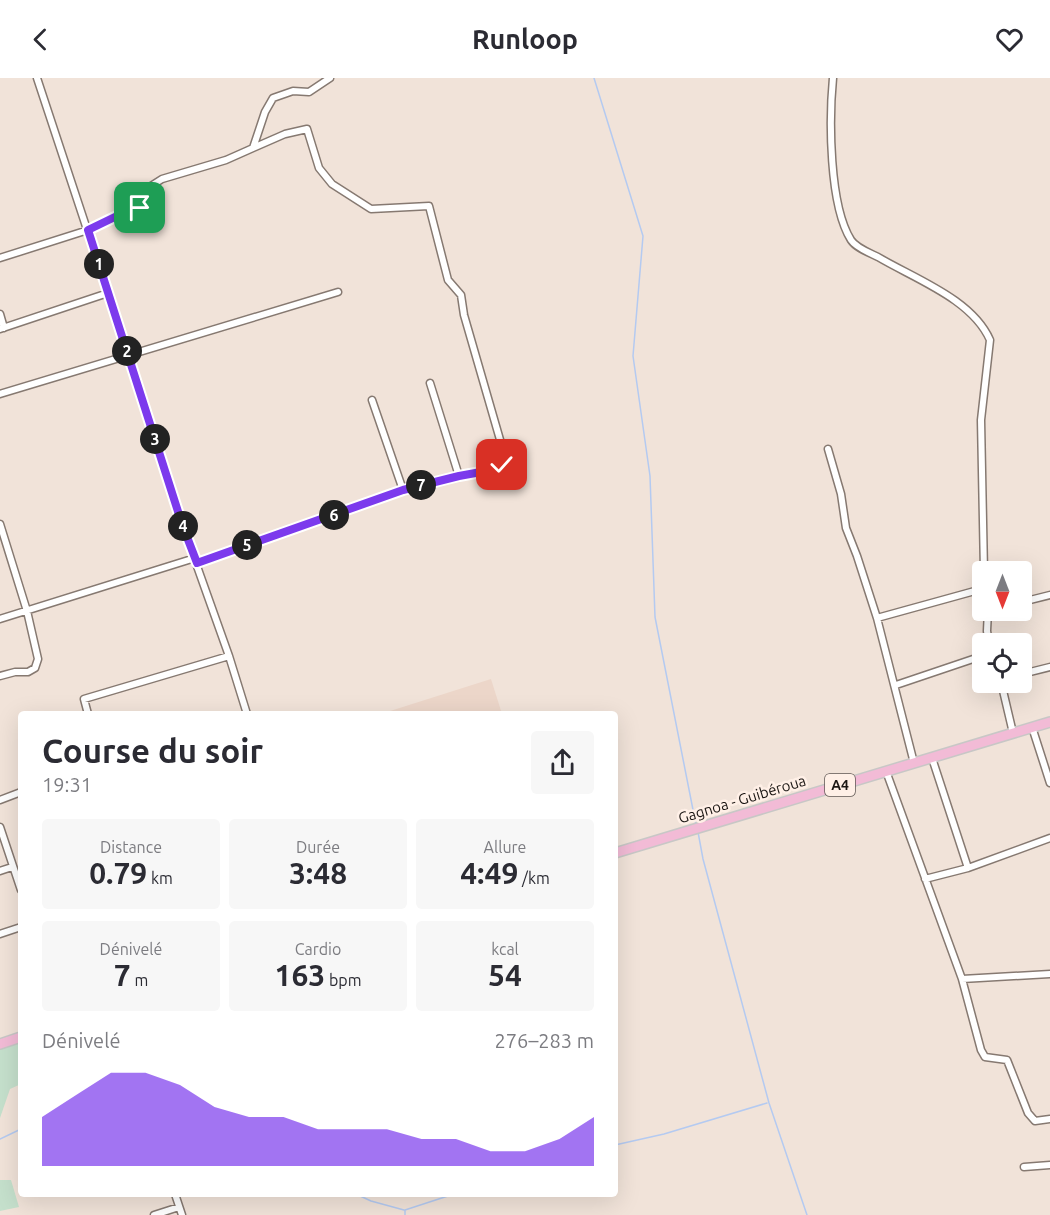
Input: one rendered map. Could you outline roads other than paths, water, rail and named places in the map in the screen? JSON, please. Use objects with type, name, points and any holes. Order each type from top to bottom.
[{"type":"main road","name":"Gagnoa - Guibéroua","points":[[618,852],[1050,722]]},
{"type":"main road","points":[[0,1044],[18,1038]]},
{"type":"street","points":[[37,78],[182,524],[246,711]]},
{"type":"street","points":[[253,148],[265,112],[273,98],[293,91],[309,92],[330,78]]},
{"type":"street","points":[[833,78],[833,175],[843,221],[852,242],[963,306],[986,330],[990,340],[981,420],[984,561]]},
{"type":"street","points":[[0,258],[88,230],[121,214],[140,208],[151,186],[162,179],[226,160],[285,134],[307,129],[319,168],[332,184],[342,191],[371,209],[429,206],[448,280],[461,295],[464,315],[505,457],[502,465],[492,470],[403,490],[196,560],[0,620]]},
{"type":"street","points":[[0,394],[338,292]]},
{"type":"street","points":[[0,314],[2,328],[108,293]]},
{"type":"street","points":[[430,383],[459,476]]},
{"type":"street","points":[[372,400],[403,490]]},
{"type":"street","points":[[828,449],[841,494],[846,528],[877,618],[896,685],[914,763]]},
{"type":"street","points":[[0,524],[3,548],[27,611],[38,658],[35,668],[28,672],[15,672],[0,676]]},
{"type":"street","points":[[877,618],[972,591]]},
{"type":"street","points":[[1032,600],[1050,595]]},
{"type":"street","points":[[87,711],[84,699],[229,656]]},
{"type":"street","points":[[896,685],[972,659]]},
{"type":"street","points":[[1032,672],[1050,667]]},
{"type":"street","points":[[1004,693],[1013,733]]},
{"type":"street","points":[[1032,727],[1050,783]]},
{"type":"street","points":[[932,758],[968,868]]},
{"type":"street","points":[[886,771],[962,979],[981,1050],[985,1057],[1007,1060],[1028,1113],[1035,1120],[1050,1119]]},
{"type":"street","points":[[0,800],[18,793]]},
{"type":"street","points":[[0,827],[18,882]]},
{"type":"street","points":[[925,879],[968,868],[1050,838]]},
{"type":"street","points":[[0,871],[12,867]]},
{"type":"street","points":[[0,934],[18,928]]},
{"type":"street","points":[[962,979],[1050,974]]},
{"type":"street","points":[[1024,1167],[1050,1165]]},
{"type":"street","points":[[176,1197],[182,1215]]},
{"type":"street","points":[[154,1215],[179,1207]]},
{"type":"waterway","points":[[594,78],[643,236],[633,356],[650,476],[655,617],[696,825]]},
{"type":"waterway","points":[[698,832],[703,859],[769,1103],[807,1215]]},
{"type":"waterway","points":[[618,1144],[664,1134],[767,1103]]},
{"type":"waterway","points":[[0,1139],[18,1130]]},
{"type":"waterway","points":[[362,1197],[404,1210]]},
{"type":"waterway","points":[[405,1215],[405,1210],[445,1197]]}]
